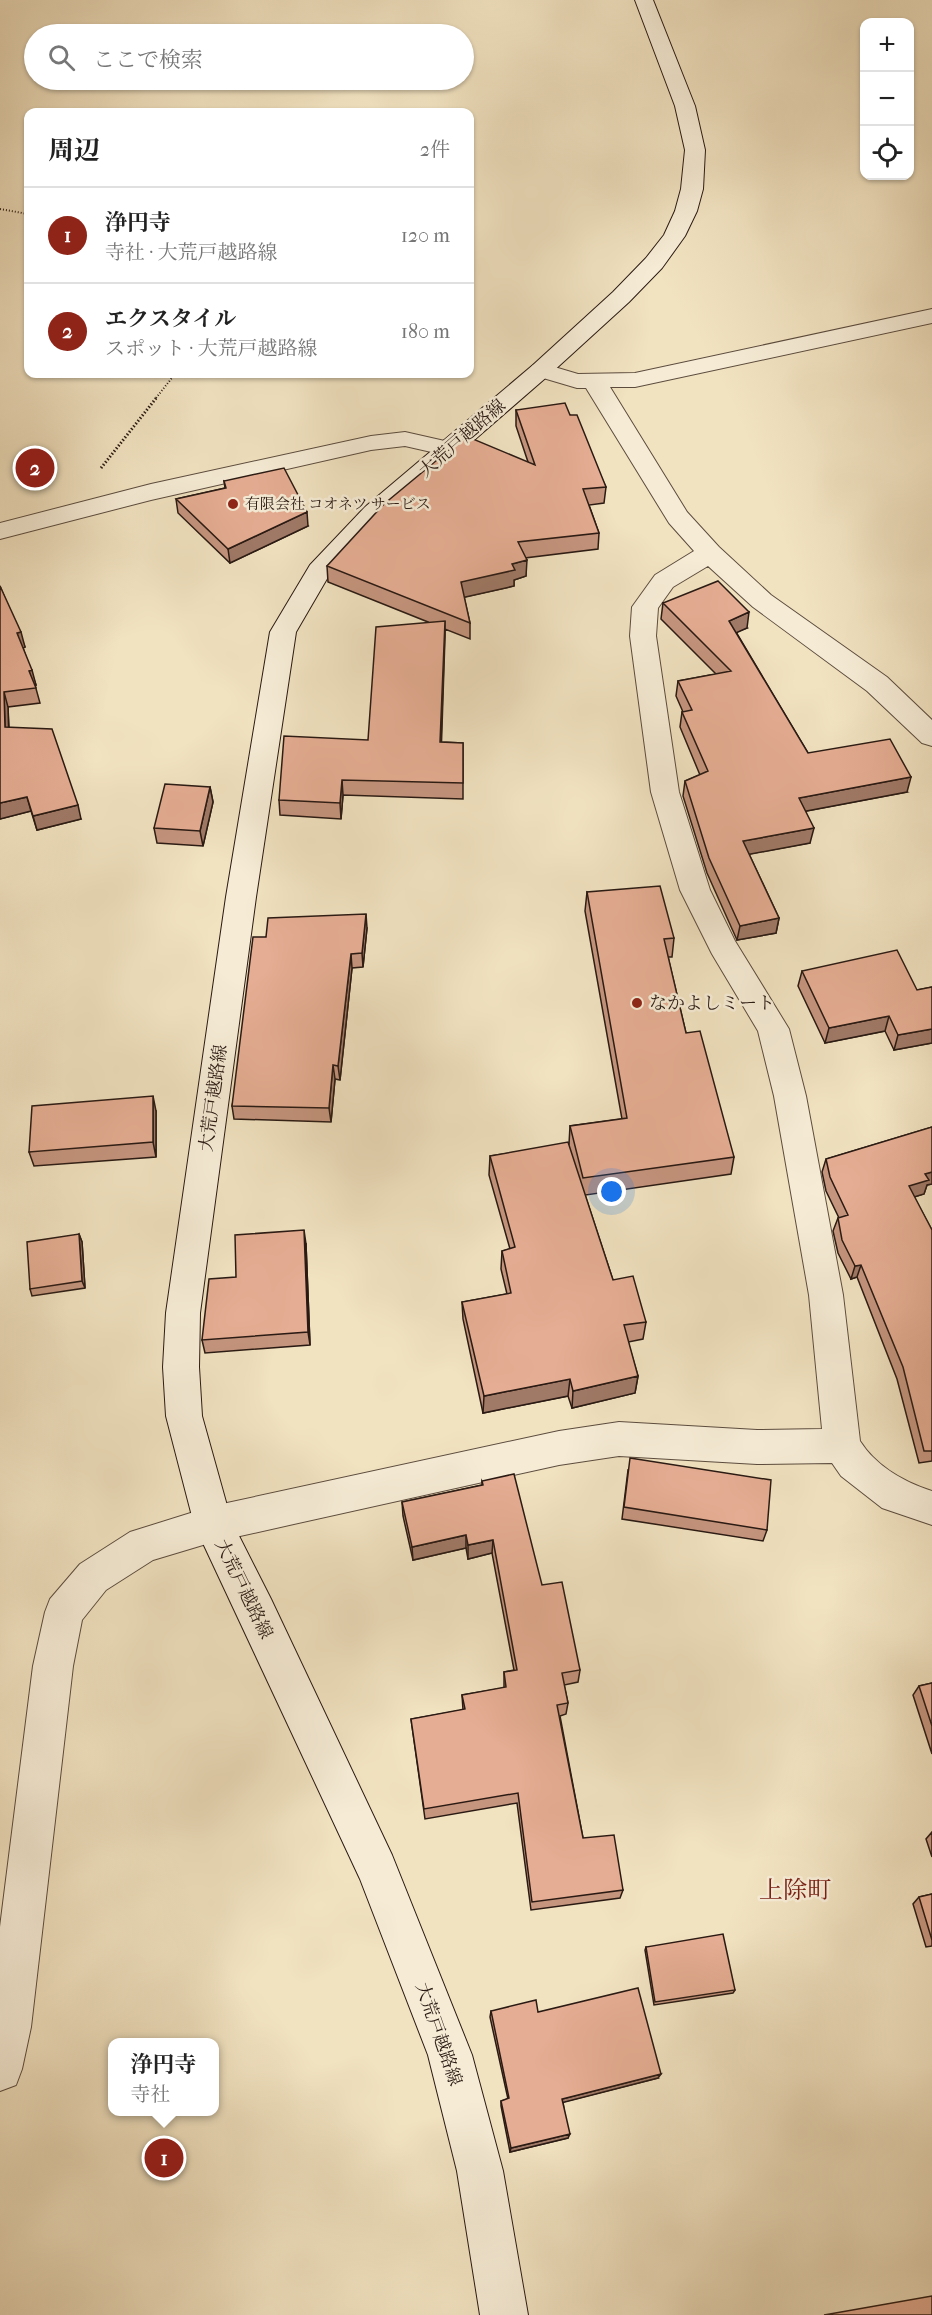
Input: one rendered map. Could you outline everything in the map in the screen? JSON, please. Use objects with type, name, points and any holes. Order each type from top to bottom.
[{"type":"street","name":"大荒戸越路線","points":[[504,2315],[480,2171],[450,2055],[377,1870],[257,1612],[213,1524],[184,1416],[181,1367],[183,1313],[241,897],[283,632],[319,571],[374,513],[541,370],[621,297],[654,263],[674,236],[689,200],[695,150],[685,106],[644,0]]},
{"type":"street","points":[[541,370],[577,381],[635,380],[932,316]]},
{"type":"street","points":[[596,382],[678,517],[710,553],[762,602],[877,684],[932,736]]},
{"type":"street","points":[[0,531],[151,492],[371,443],[405,439],[449,449]]},
{"type":"street","points":[[710,553],[664,580],[645,607],[643,636],[665,792],[695,890],[723,946],[773,1029],[790,1096],[826,1295],[842,1446],[854,1464],[895,1496],[932,1508]]},
{"type":"street","points":[[0,2069],[9,2027],[53,1666],[64,1612],[93,1577],[143,1545],[213,1524],[559,1448],[619,1439],[757,1447],[842,1446]]},
{"type":"path","points":[[0,209],[24,213]]},
{"type":"path","points":[[64,516],[172,378]]},
{"type":"building","points":[[565,403],[570,415],[577,415],[606,487],[583,489],[599,533],[518,542],[527,560],[512,564],[515,570],[461,582],[470,623],[327,566],[384,504],[466,436],[535,465],[516,410]]},
{"type":"building","points":[[284,468],[307,512],[228,549],[176,499],[226,488],[224,481]]},
{"type":"building","points":[[718,581],[749,612],[729,621],[808,753],[890,739],[911,777],[799,798],[814,828],[743,841],[779,918],[740,926],[709,858],[685,781],[708,771],[682,712],[692,710],[678,681],[731,671],[663,603]]},
{"type":"building","points":[[0,586],[21,632],[17,633],[32,670],[29,671],[36,688],[4,692],[5,727],[52,729],[78,805],[33,816],[27,797],[0,803]]},
{"type":"building","points":[[445,621],[440,742],[463,743],[463,783],[342,780],[340,803],[279,800],[284,736],[368,740],[376,627]]},
{"type":"building","points":[[165,784],[210,787],[200,831],[154,828]]},
{"type":"building","points":[[660,886],[674,938],[664,939],[686,1033],[700,1031],[734,1157],[583,1178],[570,1126],[627,1118],[587,892]]},
{"type":"building","points":[[366,914],[362,953],[351,954],[338,1066],[333,1065],[329,1108],[232,1106],[253,937],[266,937],[268,918]]},
{"type":"building","points":[[897,950],[917,990],[932,987],[932,1029],[898,1035],[889,1016],[829,1028],[802,971]]},
{"type":"building","points":[[153,1096],[153,1142],[29,1152],[32,1106]]},
{"type":"building","points":[[932,1127],[932,1172],[925,1174],[929,1180],[909,1186],[932,1230],[932,1451],[924,1451],[903,1367],[861,1265],[855,1266],[842,1240],[838,1218],[848,1215],[830,1177],[826,1159]]},
{"type":"building","points":[[568,1142],[613,1280],[633,1276],[646,1322],[624,1325],[638,1376],[573,1391],[570,1379],[484,1396],[462,1302],[511,1293],[502,1251],[515,1247],[490,1156]]},
{"type":"building","points":[[304,1230],[308,1332],[202,1340],[209,1279],[236,1277],[235,1235]]},
{"type":"building","points":[[79,1234],[82,1281],[30,1289],[27,1242]]},
{"type":"building","points":[[630,1458],[771,1480],[767,1530],[624,1507]]},
{"type":"building","points":[[514,1474],[542,1585],[562,1582],[580,1670],[562,1673],[568,1703],[557,1705],[583,1838],[614,1835],[623,1890],[532,1902],[518,1793],[424,1809],[411,1719],[465,1709],[462,1695],[506,1687],[504,1672],[517,1670],[493,1540],[468,1545],[466,1535],[412,1547],[402,1502],[483,1485],[482,1481]]},
{"type":"building","points":[[932,1683],[932,1726],[919,1686]]},
{"type":"building","points":[[932,1894],[932,1940],[919,1897]]},
{"type":"building","points":[[723,1934],[735,1990],[655,2002],[646,1947]]},
{"type":"building","points":[[638,1988],[661,2074],[562,2099],[570,2134],[511,2148],[501,2101],[509,2098],[491,2011],[536,2000],[538,2012]]},
{"type":"building","points":[[932,2296],[932,2315],[824,2315]]},
{"type":"place","name":"エクスタイル","points":[[35,468]]},
{"type":"place","name":"有限会社 コオネツ サービス","points":[[233,504]]},
{"type":"place","name":"なかよしミート","points":[[637,1003]]},
{"type":"place","name":"浄円寺","points":[[164,2158]]},
{"type":"district","name":"上除町","points":[[795,1890]]}]
